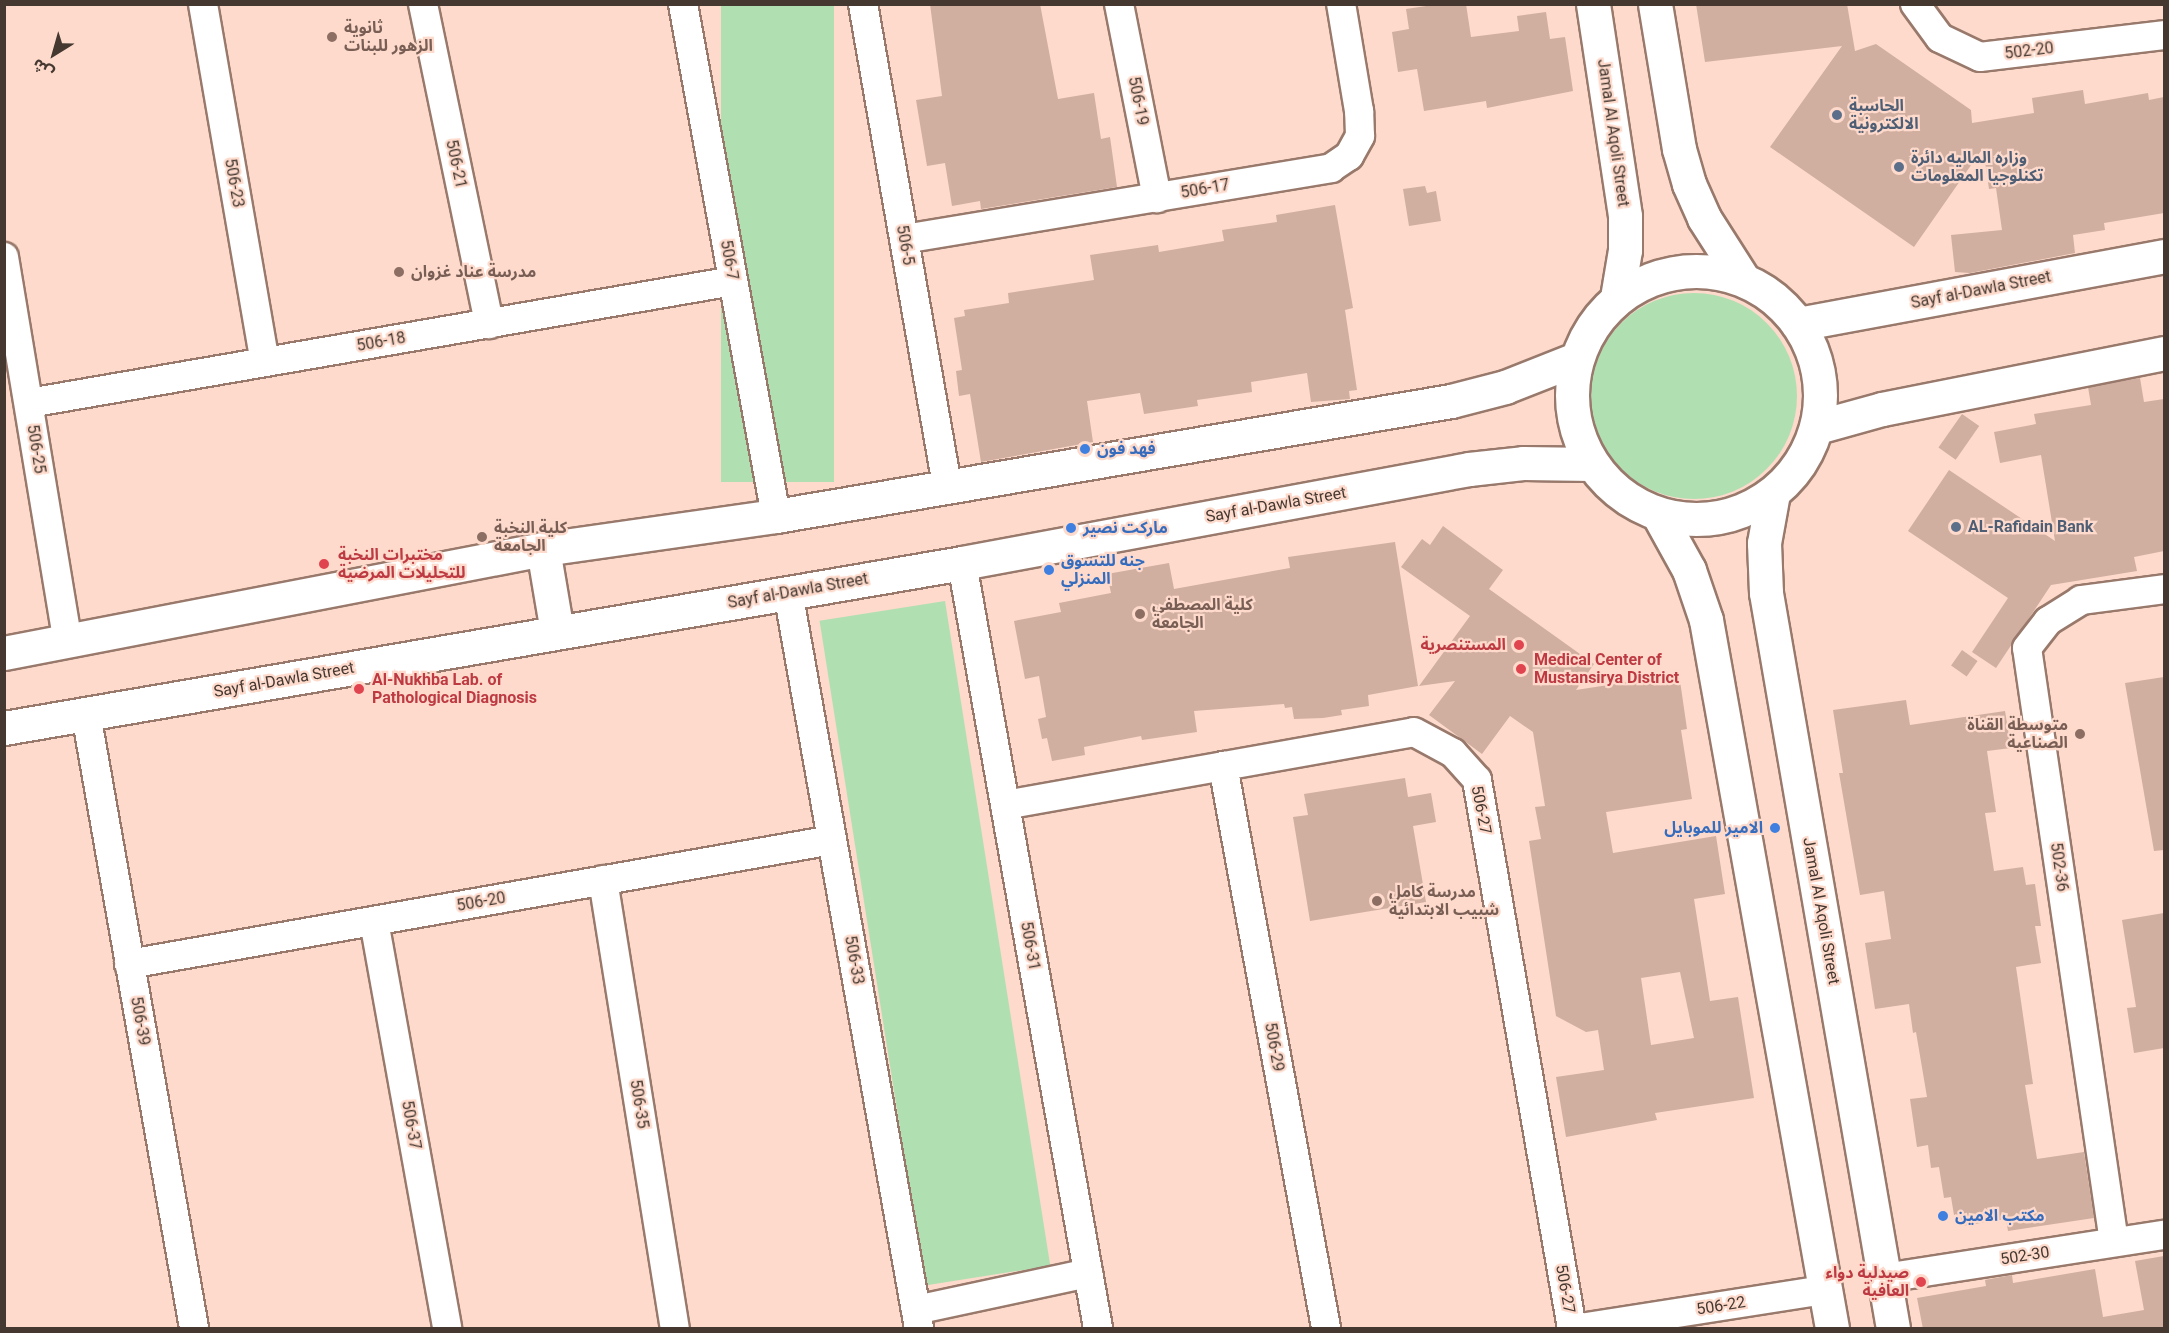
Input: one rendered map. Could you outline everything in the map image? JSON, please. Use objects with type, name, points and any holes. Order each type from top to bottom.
[{"type":"street","name":"506-23","points":[[203,4],[265,362]]},
{"type":"street","name":"506-21","points":[[423,4],[489,324]]},
{"type":"street","name":"506-7","points":[[683,4],[776,516]]},
{"type":"street","name":"506-5","points":[[863,4],[947,485]]},
{"type":"street","name":"506-19","points":[[1119,4],[1156,198]]},
{"type":"street","name":"506-17","points":[[904,239],[1331,168],[1349,156],[1360,136],[1359,111],[1341,4]]},
{"type":"street","name":"Jamal Al Aqoli Street","points":[[1593,4],[1625,216],[1625,250],[1617,298]]},
{"type":"street","points":[[1655,4],[1679,149],[1689,184],[1704,218],[1743,279]]},
{"type":"street","name":"502-20","points":[[1915,4],[1940,38],[1980,57],[2164,35]]},
{"type":"street","name":"506-25","points":[[4,256],[68,642]]},
{"type":"street","name":"Sayf al-Dawla Street","points":[[1798,324],[2164,256]]},
{"type":"street","points":[[1678,271],[1711,271],[1743,279],[1774,298],[1798,324],[1815,356],[1821,391],[1817,427],[1798,467],[1773,493],[1747,509],[1718,518],[1688,519],[1658,514],[1621,495],[1592,464],[1576,431],[1571,395],[1576,359],[1592,325],[1617,298],[1646,280],[1678,271]]},
{"type":"street","name":"506-18","points":[[29,403],[733,281]]},
{"type":"street","points":[[1817,427],[1882,409],[2164,353]]},
{"type":"street","points":[[4,653],[543,549],[776,516],[1451,400],[1505,387],[1576,359]]},
{"type":"street","name":"Sayf al-Dawla Street","points":[[4,728],[962,563],[1469,469],[1523,463],[1592,464]]},
{"type":"street","name":"Jamal Al Aqoli Street","points":[[1773,493],[1764,543],[1766,593],[1893,1329]]},
{"type":"street","points":[[1658,514],[1689,570],[1706,620],[1832,1329]]},
{"type":"street","points":[[543,549],[557,632]]},
{"type":"street","name":"506-31","points":[[962,563],[1098,1329]]},
{"type":"street","name":"502-36","points":[[2114,1242],[2027,648],[2048,621],[2081,600],[2164,589]]},
{"type":"street","name":"506-33","points":[[788,592],[918,1319]]},
{"type":"street","name":"506-39","points":[[86,714],[194,1329]]},
{"type":"street","name":"506-27","points":[[1005,805],[1414,732],[1453,753],[1477,780],[1572,1329]]},
{"type":"street","name":"506-29","points":[[1223,766],[1326,1329]]},
{"type":"street","name":"506-20","points":[[129,964],[832,840]]},
{"type":"street","name":"506-35","points":[[603,880],[675,1329]]},
{"type":"street","name":"506-37","points":[[374,921],[447,1329]]},
{"type":"street","name":"502-30","points":[[1885,1278],[2164,1235]]},
{"type":"street","points":[[918,1319],[1088,1273]]},
{"type":"street","name":"506-22","points":[[1581,1329],[1825,1290]]},
{"type":"green space","points":[[721,5],[834,5],[834,482],[721,482]]},
{"type":"green space","points":[[1684,293],[1704,293],[1724,297],[1743,305],[1767,323],[1785,347],[1793,366],[1797,396],[1793,426],[1785,445],[1767,469],[1743,487],[1724,495],[1704,499],[1684,499],[1664,495],[1645,487],[1629,476],[1614,461],[1603,445],[1595,426],[1591,406],[1591,386],[1595,366],[1603,347],[1614,331],[1629,316],[1645,305],[1664,297]]},
{"type":"green space","points":[[945,601],[1050,1266],[925,1286],[820,621]]},
{"type":"building","points":[[930,4],[1040,4],[1058,99],[1094,93],[1101,139],[1110,137],[1117,187],[981,209],[980,201],[952,206],[945,163],[927,166],[916,100],[942,96]]},
{"type":"building","points":[[1440,4],[1466,4],[1471,37],[1519,31],[1517,16],[1546,12],[1550,39],[1565,37],[1573,91],[1487,108],[1486,101],[1424,111],[1417,69],[1398,72],[1392,32],[1409,29],[1406,9]]},
{"type":"building","points":[[1696,4],[1847,4],[1855,51],[1876,44],[1971,110],[1972,123],[2034,113],[2032,98],[2083,90],[2085,104],[2148,93],[2149,100],[2164,97],[2164,213],[2104,223],[2105,230],[2073,235],[2075,253],[1970,273],[1955,272],[1951,235],[2002,230],[1996,188],[1989,189],[1983,148],[1914,247],[1770,147],[1842,46],[1705,62]]},
{"type":"building","points":[[1425,186],[1427,193],[1436,191],[1441,221],[1409,226],[1403,189]]},
{"type":"building","points":[[1335,205],[1353,308],[1345,310],[1357,390],[1349,391],[1350,399],[1311,402],[1307,373],[1251,382],[1252,392],[1197,400],[1198,406],[1144,414],[1140,393],[1087,401],[1093,442],[981,462],[970,394],[959,396],[956,371],[962,370],[954,318],[965,316],[964,310],[1009,303],[1008,293],[1094,280],[1090,255],[1158,245],[1159,252],[1224,241],[1222,230],[1277,222],[1276,215]]},
{"type":"building","points":[[2140,378],[2144,402],[2164,399],[2164,551],[2134,557],[2137,571],[2051,585],[1996,668],[1972,652],[2008,598],[1908,531],[1949,470],[2055,541],[2041,455],[2000,463],[1994,432],[2036,424],[2034,414],[2091,405],[2088,387]]},
{"type":"building","points":[[1962,414],[1979,426],[1956,460],[1938,448]]},
{"type":"building","points":[[1443,526],[1503,570],[1489,589],[1594,664],[1576,690],[1679,674],[1687,729],[1681,730],[1692,799],[1606,812],[1613,853],[1716,836],[1725,894],[1694,899],[1710,1001],[1738,997],[1754,1098],[1655,1113],[1657,1120],[1566,1137],[1556,1077],[1604,1070],[1598,1030],[1586,1032],[1556,1016],[1529,841],[1541,839],[1535,807],[1545,806],[1533,732],[1510,716],[1482,754],[1429,715],[1455,681],[1419,686],[1470,616],[1401,567],[1422,539],[1430,545]],"holes":[[[1680,972],[1694,1038],[1651,1045],[1641,978]]]},
{"type":"building","points":[[1395,542],[1418,686],[1368,695],[1369,706],[1341,710],[1342,715],[1323,718],[1294,719],[1292,707],[1285,708],[1284,704],[1194,711],[1197,732],[1142,740],[1141,736],[1084,747],[1085,755],[1052,761],[1047,738],[1042,739],[1038,719],[1046,717],[1039,676],[1025,679],[1014,621],[1061,612],[1059,603],[1111,593],[1107,574],[1169,563],[1174,589],[1290,568],[1288,557]]},
{"type":"building","points":[[1962,650],[1978,661],[1967,676],[1951,666]]},
{"type":"building","points":[[2164,677],[2164,850],[2154,851],[2125,683]]},
{"type":"building","points":[[1906,700],[1910,725],[2005,711],[2011,748],[1987,751],[1996,812],[1985,813],[1994,871],[2023,867],[2026,885],[2035,884],[2041,926],[2035,926],[2041,963],[2016,967],[2033,1084],[2025,1085],[2037,1159],[2084,1152],[2094,1218],[2008,1231],[2006,1219],[1962,1226],[1960,1214],[1954,1215],[1951,1197],[1944,1198],[1939,1167],[1931,1168],[1928,1145],[1917,1147],[1910,1099],[1927,1097],[1916,1032],[1913,1033],[1909,1004],[1875,1009],[1865,943],[1891,939],[1884,891],[1860,895],[1839,773],[1843,773],[1833,710]]},
{"type":"building","points":[[1405,778],[1408,797],[1431,793],[1436,822],[1413,826],[1426,902],[1310,921],[1293,817],[1308,815],[1304,794]]},
{"type":"building","points":[[2164,913],[2164,1048],[2134,1053],[2127,1008],[2136,1007],[2122,920]]},
{"type":"building","points":[[2164,1256],[2164,1329],[1923,1329],[1917,1298],[1986,1286],[1985,1280],[2012,1275],[2013,1283],[2095,1269],[2103,1317],[2144,1310],[2135,1261]]},
{"type":"place","name":"ثانوية الزهور للبنات","points":[[332,37]]},
{"type":"place","name":"الحاسبة الالكترونية","points":[[1837,115]]},
{"type":"place","name":"وزاره الماليه دائرة تكنلوجيا المعلومات","points":[[1899,167]]},
{"type":"place","name":"مدرسة عناد غزوان","points":[[399,272]]},
{"type":"place","name":"فهد فون","points":[[1085,449]]},
{"type":"place","name":"AL-Rafidain Bank","points":[[1956,527]]},
{"type":"place","name":"ماركت نصير","points":[[1071,528]]},
{"type":"place","name":"كلية النخبة الجامعة","points":[[482,537]]},
{"type":"place","name":"مختبرات النخبة للتحليلات المرضية","points":[[324,564]]},
{"type":"place","name":"جنه للتسوق المنزلي","points":[[1049,570]]},
{"type":"place","name":"كلية المصطفى الجامعة","points":[[1140,614]]},
{"type":"place","name":"المستنصرية","points":[[1519,645]]},
{"type":"place","name":"Medical Center of Mustansirya District","points":[[1521,669]]},
{"type":"place","name":"Al-Nukhba Lab. of Pathological Diagnosis","points":[[359,689]]},
{"type":"place","name":"متوسطة القناة الصناعية","points":[[2080,734]]},
{"type":"place","name":"الامير للموبايل","points":[[1775,828]]},
{"type":"place","name":"مدرسة كامل شبيب الابتدائية","points":[[1377,901]]},
{"type":"place","name":"مكتب الامين","points":[[1943,1216]]},
{"type":"place","name":"صيدلية دواء العافية","points":[[1921,1282]]}]
